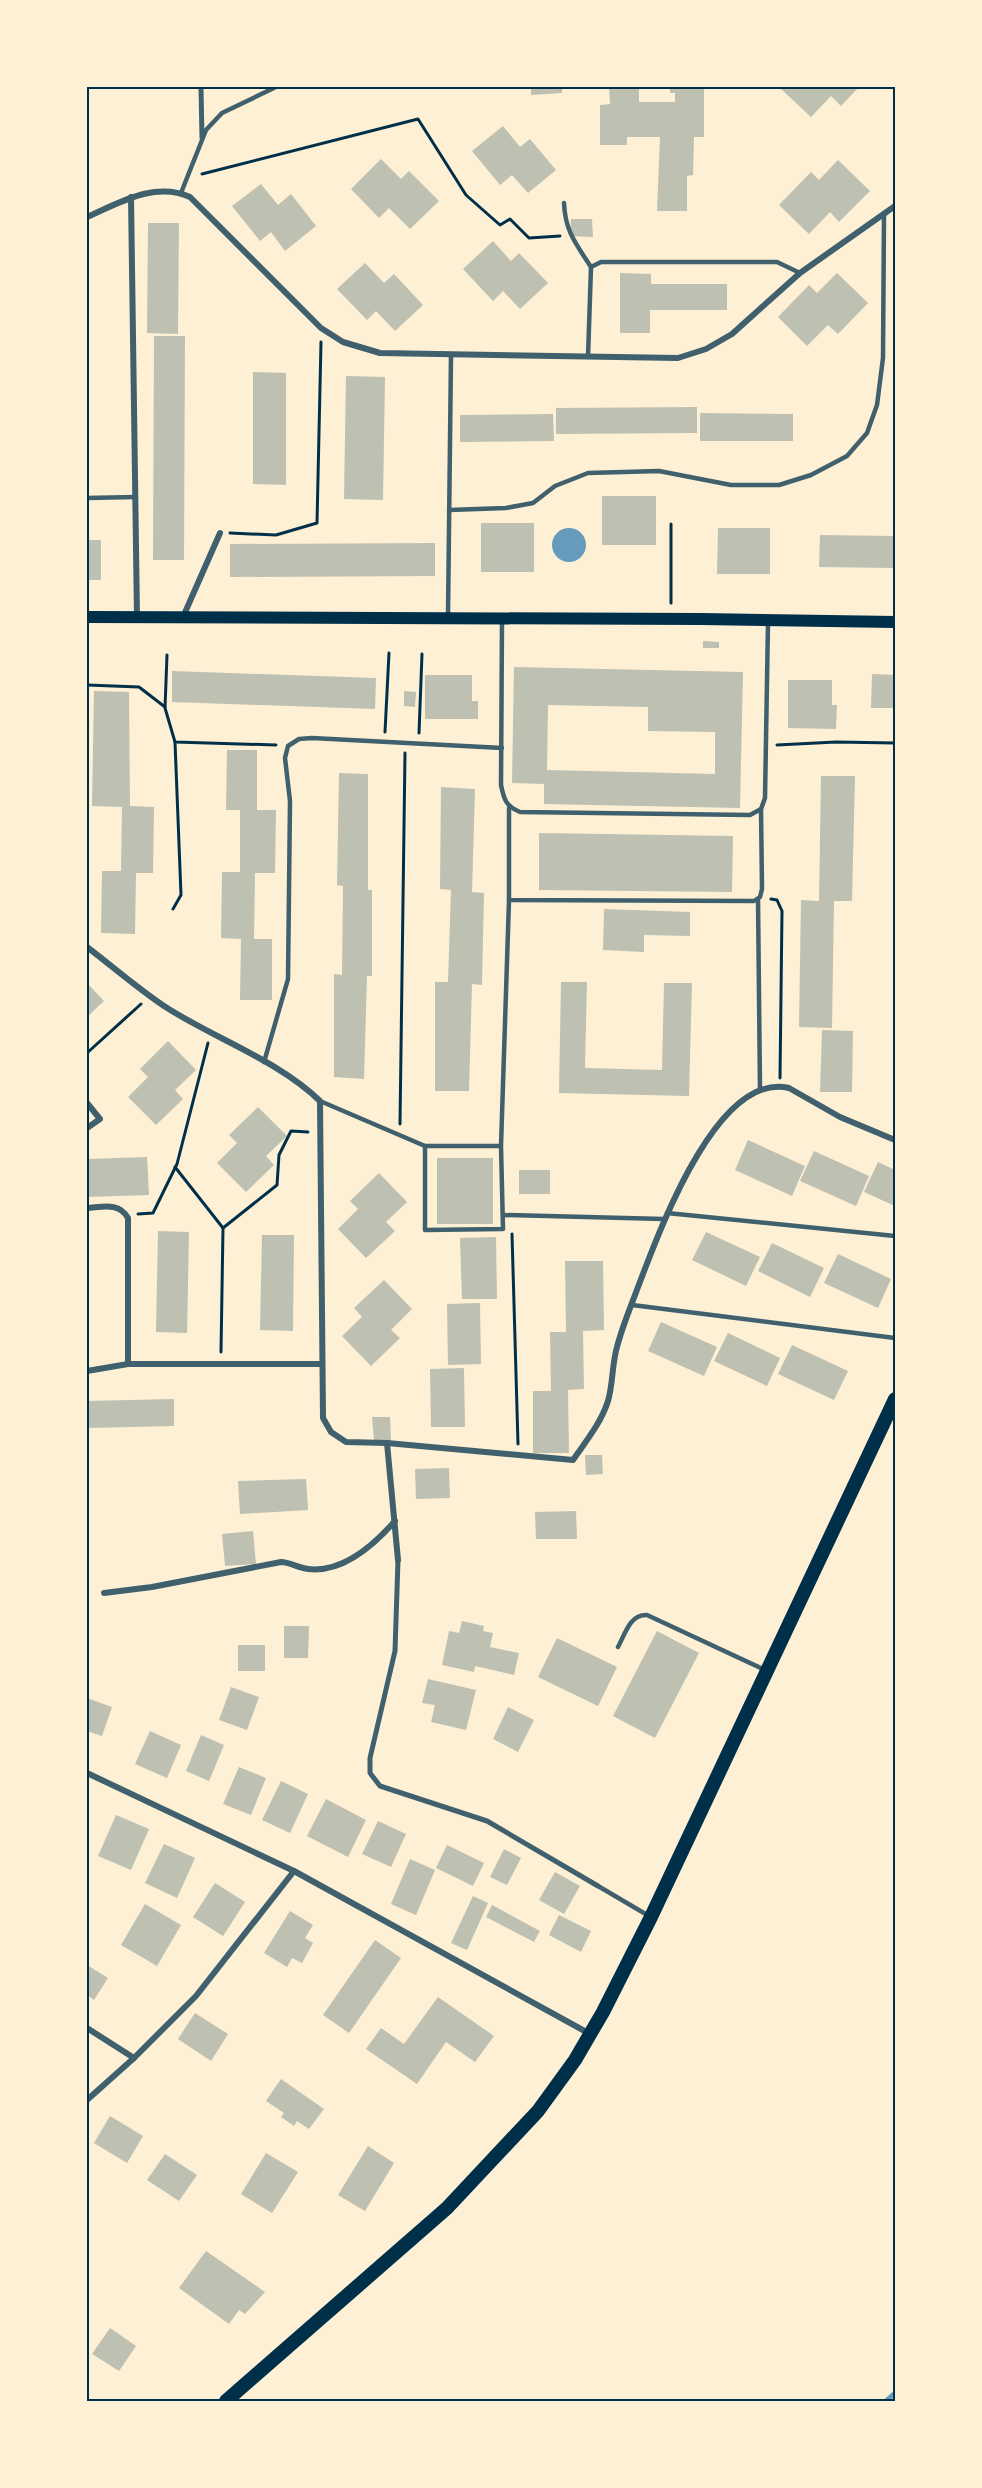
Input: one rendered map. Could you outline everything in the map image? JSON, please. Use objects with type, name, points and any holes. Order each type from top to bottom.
[{"type":"main road","points":[[87,617],[895,622]]},
{"type":"main road","points":[[226,2401],[447,2208],[538,2111],[575,2060],[651,1917],[895,1399]]},
{"type":"street","points":[[201,87],[202,138]]},
{"type":"street","points":[[87,217],[131,197],[164,191],[190,196],[321,328],[343,342],[380,353],[678,358],[706,349],[732,334],[800,273],[895,206]]},
{"type":"street","points":[[131,197],[136,617]]},
{"type":"street","points":[[183,617],[219,533]]},
{"type":"street","points":[[87,947],[163,1006],[264,1063],[291,1075],[320,1101],[323,1418],[331,1432],[346,1442],[387,1443],[573,1460],[597,1424],[608,1400],[617,1346],[665,1216],[691,1165],[727,1114],[760,1090],[780,1086],[789,1088],[840,1117],[895,1140]]},
{"type":"street","points":[[87,1103],[100,1119],[87,1128]]},
{"type":"street","points":[[87,1208],[115,1206],[124,1210],[128,1218],[128,1365]]},
{"type":"street","points":[[87,1371],[128,1365],[322,1364]]},
{"type":"street","points":[[387,1443],[398,1560],[395,1651],[370,1758],[370,1773],[380,1786],[487,1821],[598,1886]]},
{"type":"street","points":[[104,1593],[152,1587],[281,1562],[288,1562],[307,1569],[319,1569],[352,1559],[395,1521]]},
{"type":"street","points":[[87,1773],[294,1871],[590,2034]]},
{"type":"street","points":[[87,2100],[134,2058],[196,1996],[294,1871]]},
{"type":"street","points":[[87,2028],[134,2058]]},
{"type":"lane","points":[[181,193],[206,130],[222,113],[276,87]]},
{"type":"lane","points":[[564,203],[565,221],[570,236],[591,267],[588,357]]},
{"type":"lane","points":[[449,510],[506,508],[533,503],[555,486],[588,473],[659,471],[731,485],[779,485],[811,476],[847,456],[867,433],[877,405],[883,358],[884,213]]},
{"type":"lane","points":[[591,267],[601,262],[744,261],[777,262],[800,273]]},
{"type":"lane","points":[[448,618],[451,355]]},
{"type":"lane","points":[[87,498],[135,497]]},
{"type":"lane","points":[[502,618],[501,785],[504,801],[509,808],[520,812],[750,815],[761,809]]},
{"type":"lane","points":[[760,1090],[759,898],[761,809],[765,798],[768,620]]},
{"type":"lane","points":[[264,1063],[288,979],[290,801],[285,766],[288,746],[299,739],[312,738],[502,748]]},
{"type":"lane","points":[[425,1146],[425,1230],[503,1229],[501,1146],[509,900],[509,808]]},
{"type":"lane","points":[[509,900],[754,901],[759,898]]},
{"type":"lane","points":[[320,1101],[425,1146],[501,1146]]},
{"type":"lane","points":[[503,1215],[665,1216],[895,1236]]},
{"type":"lane","points":[[632,1305],[895,1338]]},
{"type":"lane","points":[[618,1647],[633,1619],[640,1615],[647,1615],[767,1671]]},
{"type":"lane","points":[[598,1886],[651,1917]]},
{"type":"path","points":[[186,177],[418,118],[466,195],[500,225],[510,219],[528,238],[570,236]]},
{"type":"path","points":[[219,533],[276,535],[317,523],[321,328]]},
{"type":"path","points":[[671,524],[671,619]]},
{"type":"path","points":[[384,741],[389,653]]},
{"type":"path","points":[[167,654],[165,707],[176,742],[181,895],[173,909]]},
{"type":"path","points":[[418,743],[422,654]]},
{"type":"path","points":[[87,685],[139,687],[165,707]]},
{"type":"path","points":[[176,742],[288,746]]},
{"type":"path","points":[[400,1136],[405,742]]},
{"type":"path","points":[[766,746],[836,742],[895,743]]},
{"type":"path","points":[[759,898],[777,900],[782,911],[780,1086]]},
{"type":"path","points":[[87,1053],[148,998]]},
{"type":"path","points":[[126,1215],[153,1213],[175,1167],[210,1035]]},
{"type":"path","points":[[223,1228],[277,1185],[279,1155],[291,1131],[319,1132]]},
{"type":"path","points":[[175,1167],[223,1228],[221,1364]]},
{"type":"path","points":[[512,1215],[518,1455]]},
{"type":"water","points":[[569,528],[581,533],[586,545],[581,557],[569,562],[557,557],[552,545],[557,533]]},
{"type":"building","points":[[531,87],[562,87],[562,93],[531,95]]},
{"type":"building","points":[[609,87],[639,87],[639,102],[675,102],[675,93],[670,93],[670,87],[704,87],[704,137],[694,137],[693,175],[687,176],[687,211],[657,211],[660,137],[627,137],[627,145],[600,145],[600,105],[610,104]]},
{"type":"building","points":[[783,87],[859,87],[841,106],[831,96],[811,117],[781,89]]},
{"type":"building","points":[[503,126],[520,147],[530,139],[556,170],[528,193],[512,175],[500,185],[472,151]]},
{"type":"building","points":[[381,159],[401,179],[409,171],[439,201],[410,229],[389,208],[379,218],[351,189]]},
{"type":"building","points":[[838,160],[870,191],[839,222],[830,212],[809,234],[779,205],[811,172],[819,180]]},
{"type":"building","points":[[261,184],[278,205],[291,194],[316,226],[285,251],[271,232],[260,241],[232,206]]},
{"type":"building","points":[[571,219],[592,219],[593,237],[570,236]]},
{"type":"building","points":[[148,223],[179,223],[178,334],[147,333]]},
{"type":"building","points":[[493,241],[511,261],[519,253],[548,283],[520,309],[503,291],[493,301],[463,269]]},
{"type":"building","points":[[365,263],[384,283],[394,274],[423,305],[395,331],[376,311],[367,320],[337,289]]},
{"type":"building","points":[[620,273],[651,274],[651,284],[727,284],[727,310],[650,310],[650,333],[620,333]]},
{"type":"building","points":[[837,273],[868,303],[838,334],[828,325],[807,346],[778,317],[809,285],[817,293]]},
{"type":"building","points":[[154,336],[185,336],[184,560],[153,560]]},
{"type":"building","points":[[253,372],[286,373],[286,485],[253,484]]},
{"type":"building","points":[[346,376],[385,377],[383,500],[344,499]]},
{"type":"building","points":[[697,407],[697,433],[556,434],[556,408]]},
{"type":"building","points":[[700,413],[793,414],[793,441],[700,441]]},
{"type":"building","points":[[553,414],[554,441],[460,442],[460,415]]},
{"type":"building","points":[[602,496],[656,496],[656,545],[602,545]]},
{"type":"building","points":[[481,523],[534,523],[534,572],[481,572]]},
{"type":"building","points":[[718,528],[770,528],[770,574],[717,574]]},
{"type":"building","points":[[820,535],[895,536],[895,568],[819,567]]},
{"type":"building","points":[[87,540],[101,540],[101,580],[87,580]]},
{"type":"building","points":[[435,543],[435,576],[230,577],[230,544]]},
{"type":"building","points":[[703,641],[719,642],[719,648],[703,648]]},
{"type":"building","points":[[514,667],[743,672],[740,808],[544,804],[544,784],[512,783]],"holes":[[[548,705],[648,707],[648,731],[715,732],[715,774],[547,770]]]},
{"type":"building","points":[[172,671],[376,678],[375,709],[172,702]]},
{"type":"building","points":[[872,674],[895,675],[895,708],[871,708]]},
{"type":"building","points":[[425,675],[472,675],[472,701],[478,701],[478,719],[425,719]]},
{"type":"building","points":[[788,680],[832,680],[832,705],[837,705],[836,729],[788,728]]},
{"type":"building","points":[[94,691],[129,692],[130,806],[154,807],[153,873],[136,873],[135,934],[101,933],[102,871],[121,871],[122,807],[92,806]]},
{"type":"building","points":[[404,691],[416,692],[415,707],[404,706]]},
{"type":"building","points":[[227,750],[257,750],[257,810],[276,810],[275,873],[255,873],[254,939],[272,939],[272,1000],[240,1000],[241,939],[221,938],[222,872],[240,872],[240,810],[226,810]]},
{"type":"building","points":[[339,773],[368,774],[368,890],[372,890],[372,976],[367,976],[364,1079],[334,1077],[334,974],[342,975],[343,886],[337,885]]},
{"type":"building","points":[[821,776],[855,776],[852,901],[834,901],[832,1028],[799,1027],[801,900],[819,901]]},
{"type":"building","points":[[441,787],[475,789],[472,892],[484,893],[482,985],[472,984],[469,1091],[435,1091],[435,982],[448,982],[451,890],[440,889]]},
{"type":"building","points":[[539,833],[733,836],[732,892],[539,890]]},
{"type":"building","points":[[604,909],[690,912],[690,936],[644,935],[644,952],[603,950]]},
{"type":"building","points":[[561,982],[587,982],[585,1068],[662,1070],[664,983],[692,983],[689,1096],[559,1093]]},
{"type":"building","points":[[87,983],[104,1001],[87,1017]]},
{"type":"building","points":[[822,1030],[853,1031],[852,1092],[820,1092]]},
{"type":"building","points":[[168,1041],[196,1070],[175,1090],[183,1099],[156,1125],[128,1097],[148,1077],[140,1069]]},
{"type":"building","points":[[258,1107],[287,1136],[266,1156],[274,1165],[246,1192],[217,1163],[237,1143],[229,1135]]},
{"type":"building","points":[[748,1140],[805,1166],[792,1196],[735,1170]]},
{"type":"building","points":[[814,1151],[869,1176],[856,1206],[800,1181]]},
{"type":"building","points":[[147,1157],[149,1195],[87,1197],[87,1159]]},
{"type":"building","points":[[437,1158],[493,1158],[493,1224],[437,1224]]},
{"type":"building","points":[[878,1162],[895,1170],[895,1206],[864,1192]]},
{"type":"building","points":[[519,1170],[550,1170],[550,1194],[519,1194]]},
{"type":"building","points":[[379,1173],[407,1202],[386,1222],[395,1231],[366,1258],[338,1229],[358,1209],[350,1201]]},
{"type":"building","points":[[158,1231],[189,1232],[187,1333],[156,1332]]},
{"type":"building","points":[[706,1232],[760,1257],[746,1286],[692,1260]]},
{"type":"building","points":[[262,1235],[294,1235],[293,1331],[260,1330]]},
{"type":"building","points":[[496,1237],[497,1299],[462,1299],[460,1238]]},
{"type":"building","points":[[772,1243],[824,1268],[810,1297],[758,1271]]},
{"type":"building","points":[[838,1254],[891,1279],[878,1308],[824,1283]]},
{"type":"building","points":[[565,1261],[603,1261],[604,1330],[583,1331],[584,1389],[568,1390],[569,1453],[533,1453],[533,1391],[551,1391],[550,1332],[566,1332]]},
{"type":"building","points":[[384,1280],[412,1309],[391,1330],[400,1338],[371,1366],[342,1336],[362,1317],[354,1308]]},
{"type":"building","points":[[480,1303],[481,1364],[448,1365],[447,1304]]},
{"type":"building","points":[[661,1322],[717,1347],[704,1376],[648,1351]]},
{"type":"building","points":[[728,1333],[780,1358],[767,1386],[714,1361]]},
{"type":"building","points":[[792,1345],[848,1371],[834,1400],[778,1374]]},
{"type":"building","points":[[464,1368],[465,1427],[431,1427],[430,1369]]},
{"type":"building","points":[[174,1399],[174,1426],[87,1428],[87,1401]]},
{"type":"building","points":[[372,1417],[390,1417],[391,1441],[374,1440]]},
{"type":"building","points":[[585,1455],[602,1455],[603,1474],[586,1475]]},
{"type":"building","points":[[449,1468],[450,1498],[416,1499],[415,1469]]},
{"type":"building","points":[[306,1479],[308,1510],[240,1514],[238,1481]]},
{"type":"building","points":[[576,1511],[577,1539],[536,1539],[535,1512]]},
{"type":"building","points":[[253,1531],[256,1564],[225,1566],[222,1534]]},
{"type":"building","points":[[462,1621],[484,1626],[483,1631],[493,1633],[490,1647],[519,1653],[514,1675],[475,1666],[474,1672],[442,1665],[449,1631],[459,1633]]},
{"type":"building","points":[[284,1626],[309,1626],[308,1658],[284,1658]]},
{"type":"building","points":[[657,1631],[699,1653],[655,1738],[613,1716]]},
{"type":"building","points":[[557,1638],[617,1667],[598,1706],[538,1677]]},
{"type":"building","points":[[238,1645],[265,1645],[265,1671],[238,1671]]},
{"type":"building","points":[[428,1679],[476,1690],[466,1730],[431,1722],[435,1705],[422,1703]]},
{"type":"building","points":[[231,1687],[259,1697],[247,1730],[219,1720]]},
{"type":"building","points":[[87,1698],[112,1707],[102,1736],[87,1731]]},
{"type":"building","points":[[508,1707],[534,1720],[518,1752],[493,1739]]},
{"type":"building","points":[[150,1731],[181,1745],[167,1778],[135,1764]]},
{"type":"building","points":[[201,1735],[224,1745],[209,1781],[186,1771]]},
{"type":"building","points":[[239,1767],[266,1778],[251,1815],[223,1804]]},
{"type":"building","points":[[281,1781],[308,1794],[290,1833],[262,1820]]},
{"type":"building","points":[[326,1799],[366,1820],[348,1857],[307,1836]]},
{"type":"building","points":[[116,1815],[149,1829],[131,1870],[98,1856]]},
{"type":"building","points":[[378,1821],[406,1834],[391,1867],[362,1854]]},
{"type":"building","points":[[164,1844],[195,1858],[177,1898],[145,1883]]},
{"type":"building","points":[[447,1845],[484,1863],[473,1886],[436,1868]]},
{"type":"building","points":[[504,1849],[521,1858],[507,1885],[490,1877]]},
{"type":"building","points":[[410,1859],[435,1870],[416,1915],[391,1904]]},
{"type":"building","points":[[555,1872],[580,1886],[564,1914],[539,1900]]},
{"type":"building","points":[[215,1883],[245,1902],[223,1936],[193,1917]]},
{"type":"building","points":[[473,1896],[488,1903],[467,1950],[451,1943]]},
{"type":"building","points":[[145,1904],[181,1925],[157,1966],[121,1945]]},
{"type":"building","points":[[492,1905],[540,1931],[534,1942],[486,1917]]},
{"type":"building","points":[[290,1911],[313,1925],[305,1938],[313,1943],[302,1963],[292,1958],[287,1967],[264,1953]]},
{"type":"building","points":[[559,1915],[591,1931],[581,1952],[549,1935]]},
{"type":"building","points":[[375,1940],[401,1958],[349,2033],[323,2015]]},
{"type":"building","points":[[87,1965],[108,1978],[94,2000],[87,1995]]},
{"type":"building","points":[[438,1997],[494,2036],[475,2062],[446,2042],[417,2084],[366,2049],[381,2028],[404,2044]]},
{"type":"building","points":[[195,2013],[228,2034],[211,2061],[178,2039]]},
{"type":"building","points":[[281,2079],[324,2109],[309,2129],[297,2121],[294,2126],[281,2117],[284,2113],[266,2101]]},
{"type":"building","points":[[110,2116],[143,2136],[127,2163],[94,2143]]},
{"type":"building","points":[[368,2146],[394,2163],[365,2211],[338,2195]]},
{"type":"building","points":[[266,2153],[298,2172],[272,2213],[241,2194]]},
{"type":"building","points":[[165,2154],[197,2175],[179,2201],[147,2180]]},
{"type":"building","points":[[206,2251],[265,2292],[245,2314],[239,2310],[229,2324],[179,2288]]},
{"type":"building","points":[[110,2328],[136,2346],[119,2371],[92,2354]]},
{"type":"waterway","points":[[886,2401],[895,2393]]}]
